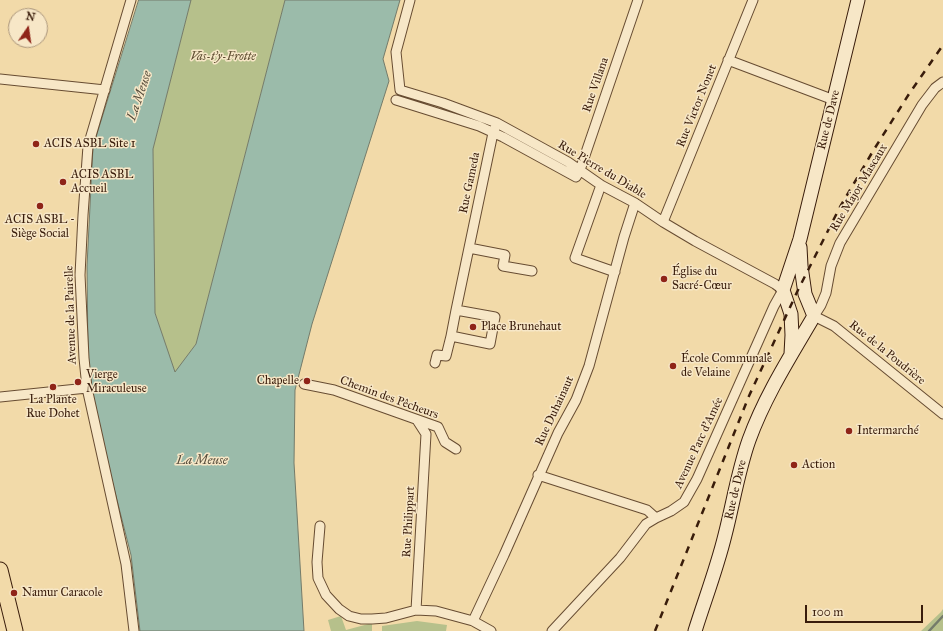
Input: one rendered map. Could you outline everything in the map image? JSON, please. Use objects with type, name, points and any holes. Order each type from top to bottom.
[{"type":"main road","name":"Rue de Dave","points":[[791,354],[791,314],[783,290],[800,239],[858,0]]},
{"type":"main road","name":"Rue de Dave","points":[[695,631],[718,563],[742,460],[749,440],[766,399],[814,316],[805,294],[801,266],[800,239]]},
{"type":"main road","points":[[783,290],[792,288],[805,294]]},
{"type":"main road","points":[[791,314],[799,318],[806,319],[814,316]]},
{"type":"main road","points":[[0,570],[3,593],[15,631]]},
{"type":"street","name":"Avenue de la Pairelle","points":[[131,0],[88,146],[80,274],[87,388],[126,564],[134,631]]},
{"type":"street","name":"Rue Pierre du Diable","points":[[410,0],[396,52],[400,90],[497,123],[543,148],[578,174]]},
{"type":"street","name":"Rue Villana","points":[[578,174],[638,0]]},
{"type":"street","name":"Rue Victor Nonet","points":[[663,222],[753,0]]},
{"type":"street","points":[[728,60],[834,100]]},
{"type":"street","points":[[0,79],[105,90]]},
{"type":"street","name":"Rue Major Mascaux","points":[[814,316],[824,299],[831,266],[840,243],[922,105],[935,88],[943,82]]},
{"type":"street","name":"Rue Pierre du Diable","points":[[396,100],[480,126],[601,185],[635,203],[695,241],[775,284],[783,290]]},
{"type":"street","name":"Rue Gameda","points":[[456,310],[493,132],[497,123]]},
{"type":"street","points":[[601,185],[575,258],[615,272]]},
{"type":"street","name":"Rue Duhainaut","points":[[473,621],[504,555],[538,475],[576,400],[589,366],[635,203]]},
{"type":"street","points":[[469,248],[505,255],[503,266],[532,271]]},
{"type":"street","name":"Avenue Parc d'Amée","points":[[552,631],[620,558],[646,524],[671,511],[684,502],[697,479],[774,306],[783,290]]},
{"type":"street","points":[[435,363],[437,355],[446,356],[456,310],[495,317],[490,344],[451,336]]},
{"type":"street","name":"Rue de la Poudrière","points":[[814,316],[834,326],[943,414]]},
{"type":"street","name":"Chemin des Pêcheurs","points":[[304,384],[334,390],[438,427],[445,442],[456,449]]},
{"type":"street","points":[[0,397],[87,388]]},
{"type":"street","points":[[417,420],[426,434],[445,442]]},
{"type":"street","name":"Rue Philippart","points":[[416,610],[426,434]]},
{"type":"street","points":[[538,475],[647,510],[656,518]]},
{"type":"street","points":[[320,526],[317,562],[318,578],[326,595],[339,609],[349,616],[361,619],[372,619],[386,618],[416,610],[436,612],[473,621],[491,631]]},
{"type":"green space","name":"Vas-t'y-Frotte","points":[[191,0],[285,0],[196,344],[175,373],[155,313],[153,149]]},
{"type":"green space","points":[[943,609],[943,631],[921,631],[941,612]]},
{"type":"green space","points":[[341,616],[346,630],[372,623],[372,631],[331,631],[328,620]]},
{"type":"green space","points":[[417,621],[447,625],[446,631],[382,631],[382,626]]},
{"type":"water","name":"La Meuse","points":[[139,0],[191,0],[153,149],[155,313],[175,372],[196,344],[285,0],[400,0],[383,59],[389,81],[312,324],[295,390],[294,463],[304,631],[140,631],[131,555],[94,410],[88,357],[87,266],[93,147]]},
{"type":"waterway","points":[[929,631],[943,616]]},
{"type":"railway","points":[[655,631],[749,396],[798,290],[840,207],[873,151],[909,94],[943,45]]},
{"type":"place","name":"ACIS ASBL Site 1","points":[[36,144]]},
{"type":"place","name":"ACIS ASBL Accueil","points":[[63,182]]},
{"type":"place","name":"ACIS ASBL - Siège Social","points":[[40,206]]},
{"type":"place","name":"Église du Sacré-Cœur","points":[[664,279]]},
{"type":"place","name":"Place Brunehaut","points":[[473,327]]},
{"type":"place","name":"École Communale de Velaine","points":[[673,366]]},
{"type":"place","name":"Chapelle","points":[[307,381]]},
{"type":"place","name":"Vierge Miraculeuse","points":[[78,382]]},
{"type":"place","name":"La Plante Rue Dohet","points":[[53,387]]},
{"type":"place","name":"Intermarché","points":[[849,431]]},
{"type":"place","name":"Action","points":[[794,465]]},
{"type":"place","name":"Namur Caracole","points":[[14,593]]}]
